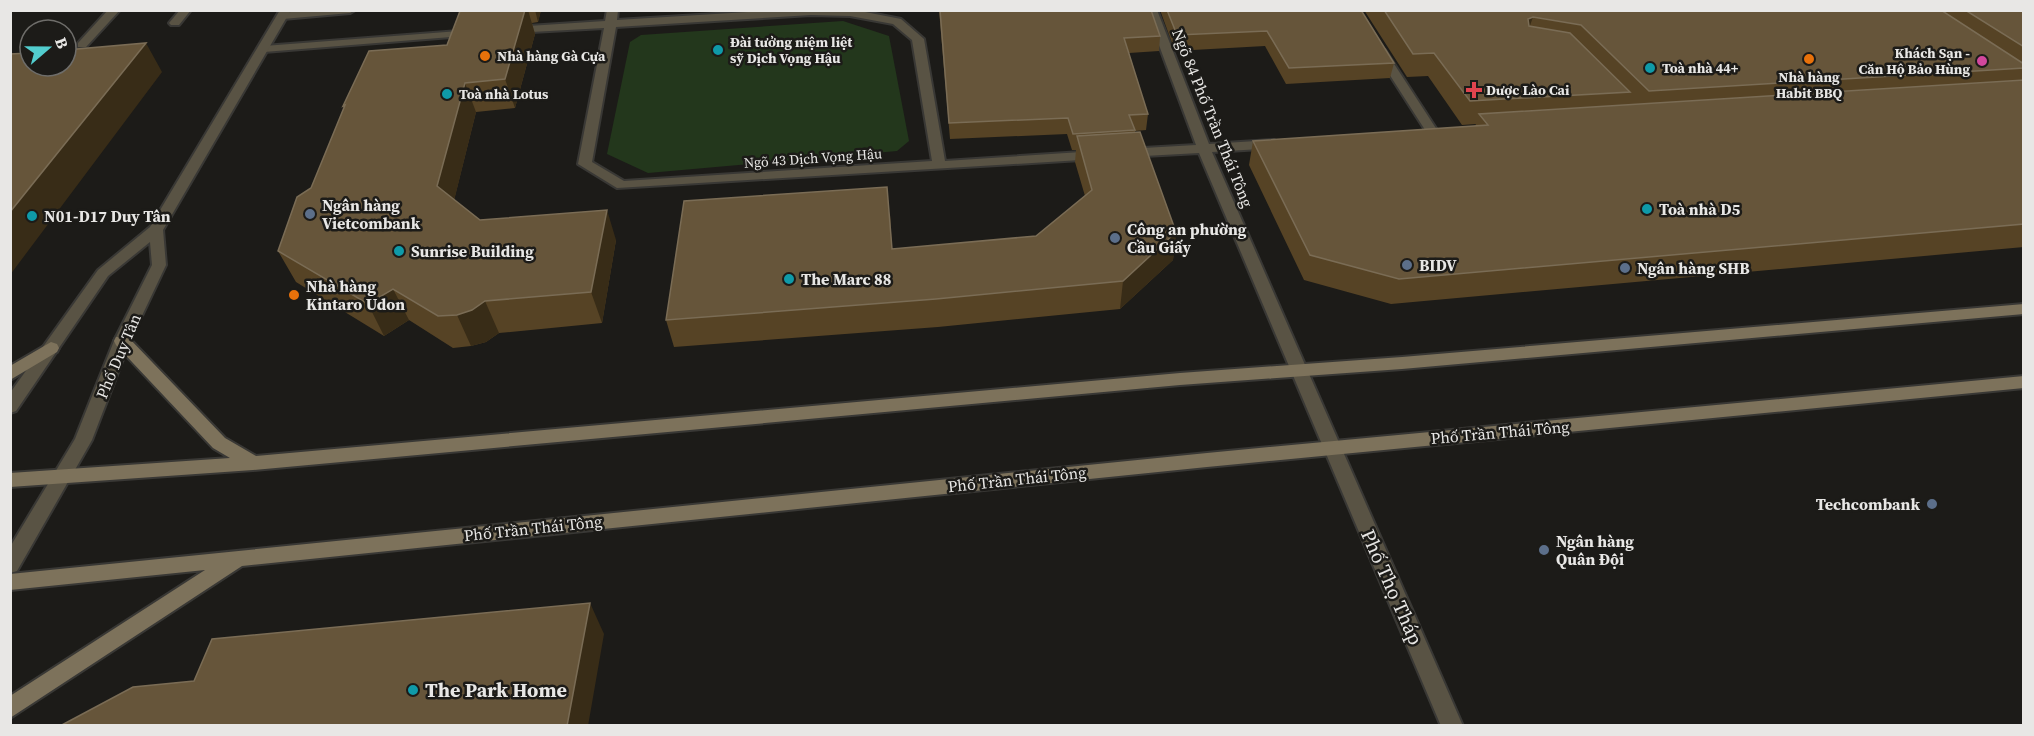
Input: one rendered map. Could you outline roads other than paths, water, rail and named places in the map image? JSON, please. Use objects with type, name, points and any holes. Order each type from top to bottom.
[{"type":"main road","points":[[10,480],[253,463],[1180,379],[1300,371],[2024,309]]},
{"type":"main road","points":[[122,341],[219,442],[253,463]]},
{"type":"main road","points":[[10,374],[51,348]]},
{"type":"main road","name":"Phố Trần Thái Tông","points":[[10,582],[1331,448],[2024,382]]},
{"type":"main road","points":[[10,708],[240,557]]},
{"type":"street","points":[[82,45],[115,10]]},
{"type":"street","points":[[176,23],[186,10]]},
{"type":"street","points":[[10,407],[103,273],[156,230],[284,13],[350,10]]},
{"type":"street","name":"Ngõ 84 Phố Trần Thái Tông","points":[[1151,10],[1204,148],[1331,448]]},
{"type":"street","points":[[504,30],[612,16],[811,12],[849,13],[897,21],[918,39],[939,165]]},
{"type":"street","name":"Ngõ 43 Dịch Vọng Hậu","points":[[612,16],[585,164],[622,184],[1284,143]]},
{"type":"street","points":[[264,49],[481,32]]},
{"type":"street","points":[[1373,39],[1434,134]]},
{"type":"street","name":"Phố Duy Tân","points":[[10,565],[83,440],[122,341],[159,265],[156,230]]},
{"type":"street","name":"Phố Thọ Tháp","points":[[1331,448],[1452,726]]},
{"type":"place","name":"Đài tưởng niệm liệt sỹ Dịch Vọng Hậu","points":[[718,50]]},
{"type":"place","name":"Nhà hàng Gà Cựa","points":[[485,56]]},
{"type":"place","name":"Nhà hàng Habit BBQ","points":[[1809,59]]},
{"type":"place","name":"Khách Sạn - Căn Hộ Bảo Hùng","points":[[1982,61]]},
{"type":"place","name":"Toà nhà 44+","points":[[1650,68]]},
{"type":"place","name":"Dược Lào Cai","points":[[1474,90]]},
{"type":"place","name":"Toà nhà Lotus","points":[[447,94]]},
{"type":"place","name":"Toà nhà D5","points":[[1647,209]]},
{"type":"place","name":"Ngân hàng Vietcombank","points":[[310,214]]},
{"type":"place","name":"N01-D17 Duy Tân","points":[[32,216]]},
{"type":"place","name":"Công an phường Cầu Giấy","points":[[1115,238]]},
{"type":"place","name":"Sunrise Building","points":[[399,251]]},
{"type":"place","name":"BIDV","points":[[1407,265]]},
{"type":"place","name":"Ngân hàng SHB","points":[[1625,268]]},
{"type":"place","name":"The Marc 88","points":[[789,279]]},
{"type":"place","name":"Nhà hàng Kintaro Udon","points":[[294,295]]},
{"type":"place","name":"Techcombank","points":[[1932,504]]},
{"type":"place","name":"Ngân hàng Quân Đội","points":[[1544,550]]},
{"type":"place","name":"The Park Home","points":[[413,690]]}]
